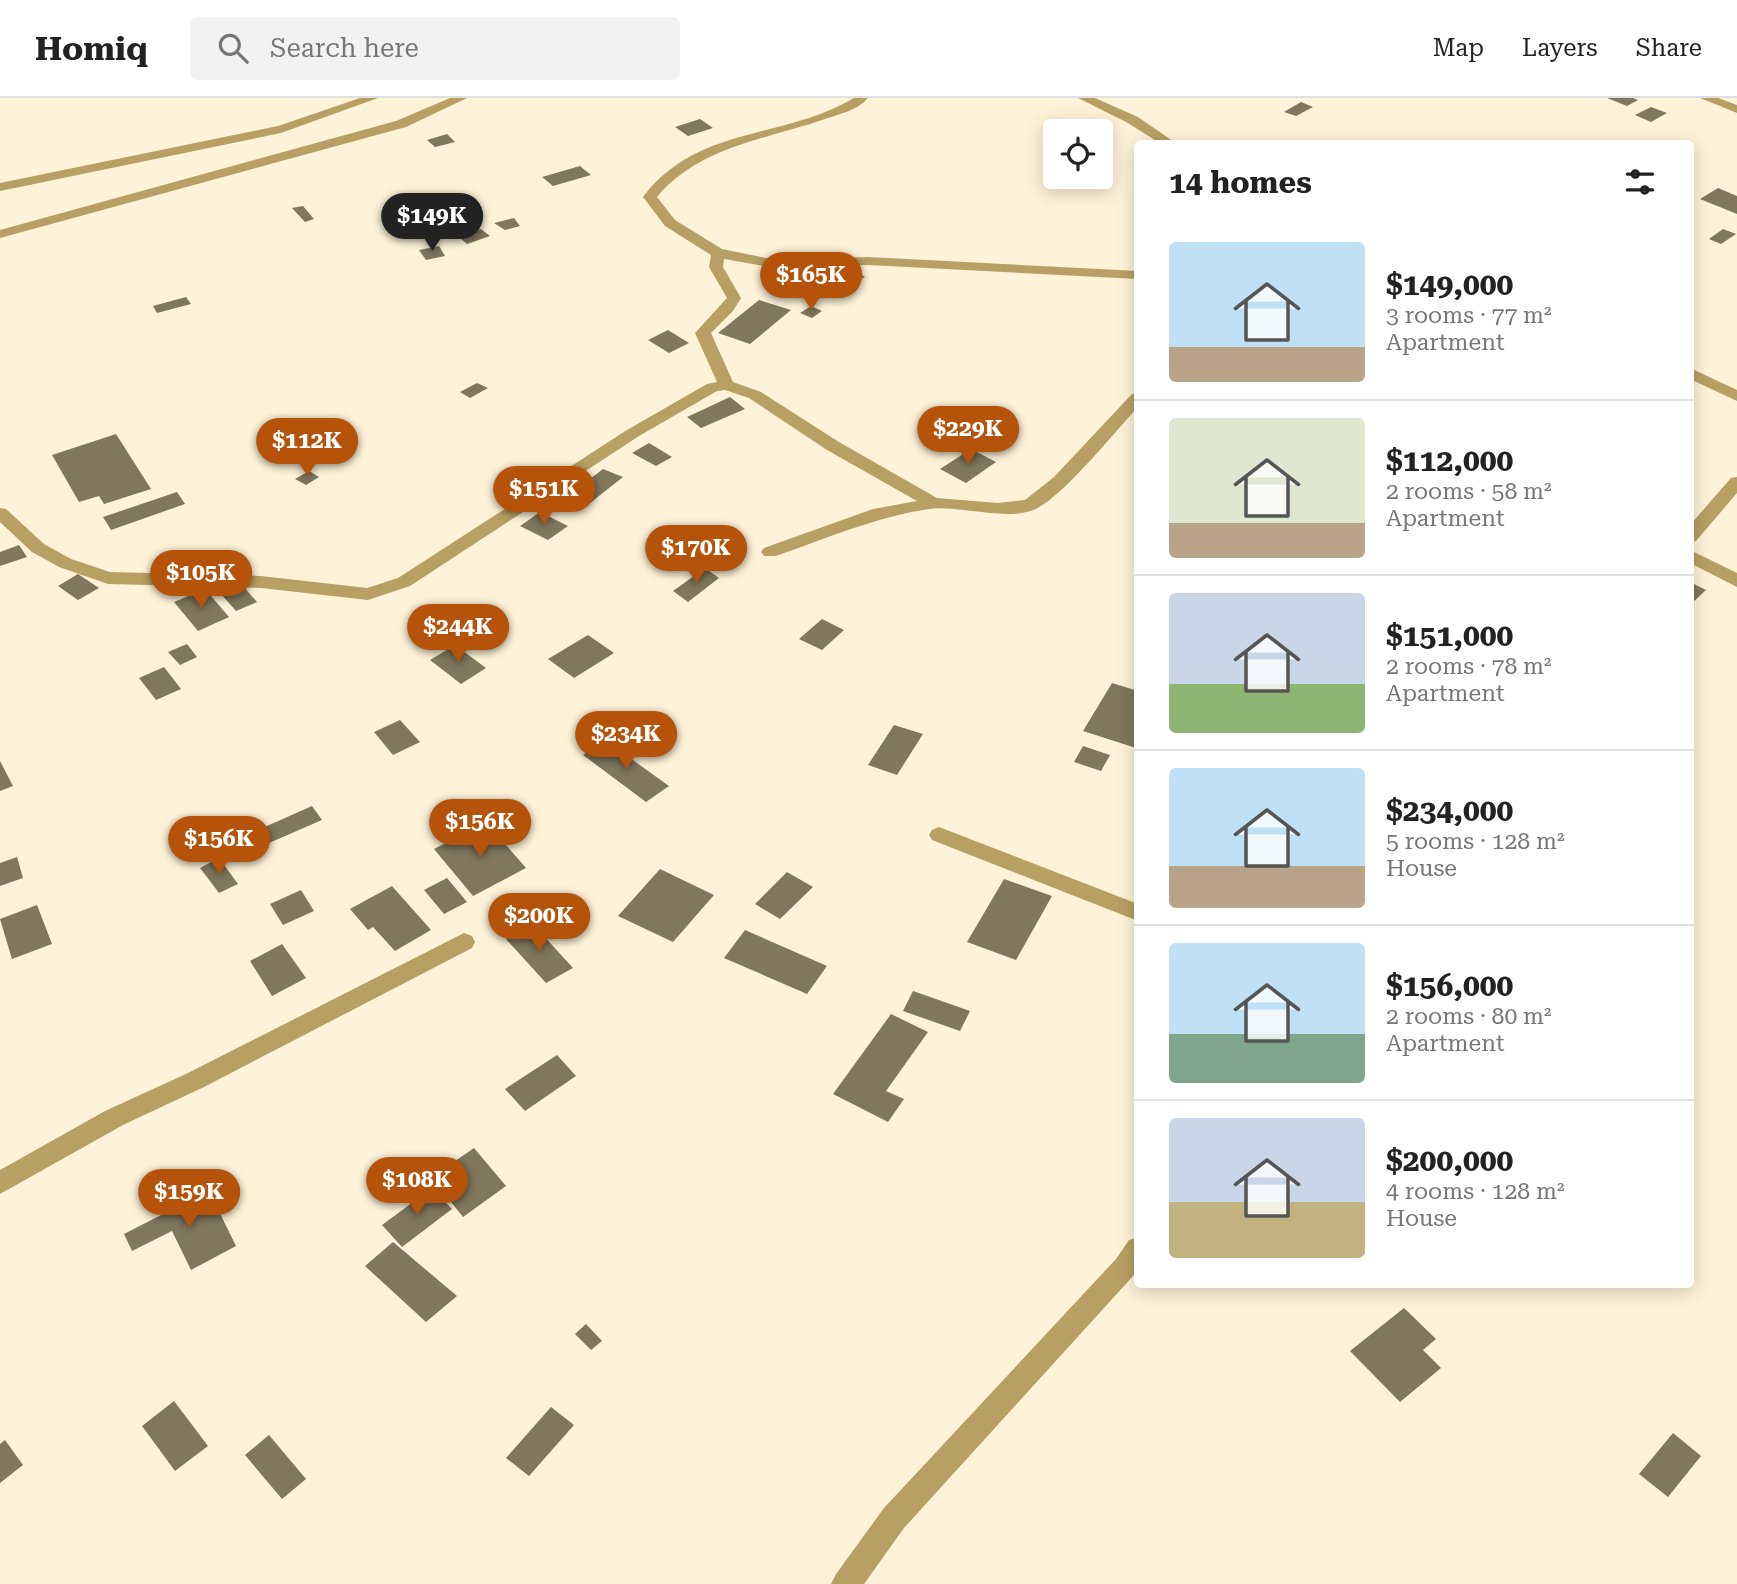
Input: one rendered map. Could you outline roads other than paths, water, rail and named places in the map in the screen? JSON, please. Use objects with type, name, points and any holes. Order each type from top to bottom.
[{"type":"street","points":[[0,187],[281,129],[372,98]]},
{"type":"street","points":[[0,234],[401,124],[461,98]]},
{"type":"street","points":[[862,98],[811,121],[710,150],[682,164],[659,183],[650,197],[657,214],[692,240],[718,253],[776,264],[891,262],[1134,275]]},
{"type":"street","points":[[1084,98],[1133,120],[1165,140]]},
{"type":"street","points":[[1706,98],[1737,109]]},
{"type":"street","points":[[718,253],[716,267],[734,298],[732,304],[707,323],[703,333],[726,385]]},
{"type":"street","points":[[1694,375],[1737,396]]},
{"type":"street","points":[[0,513],[38,548],[65,563],[108,578],[261,582],[368,594],[404,582],[633,433],[702,393],[726,385],[755,395],[833,446],[933,503]]},
{"type":"street","points":[[770,552],[878,513],[933,503],[998,508],[1030,505],[1060,481],[1134,401]]},
{"type":"street","points":[[1694,532],[1737,482]]},
{"type":"street","points":[[1694,557],[1737,581]]},
{"type":"street","points":[[939,835],[1134,911]]},
{"type":"street","points":[[0,1183],[114,1118],[196,1080],[464,942]]},
{"type":"street","points":[[846,1584],[894,1518],[1125,1267],[1134,1254]]}]
